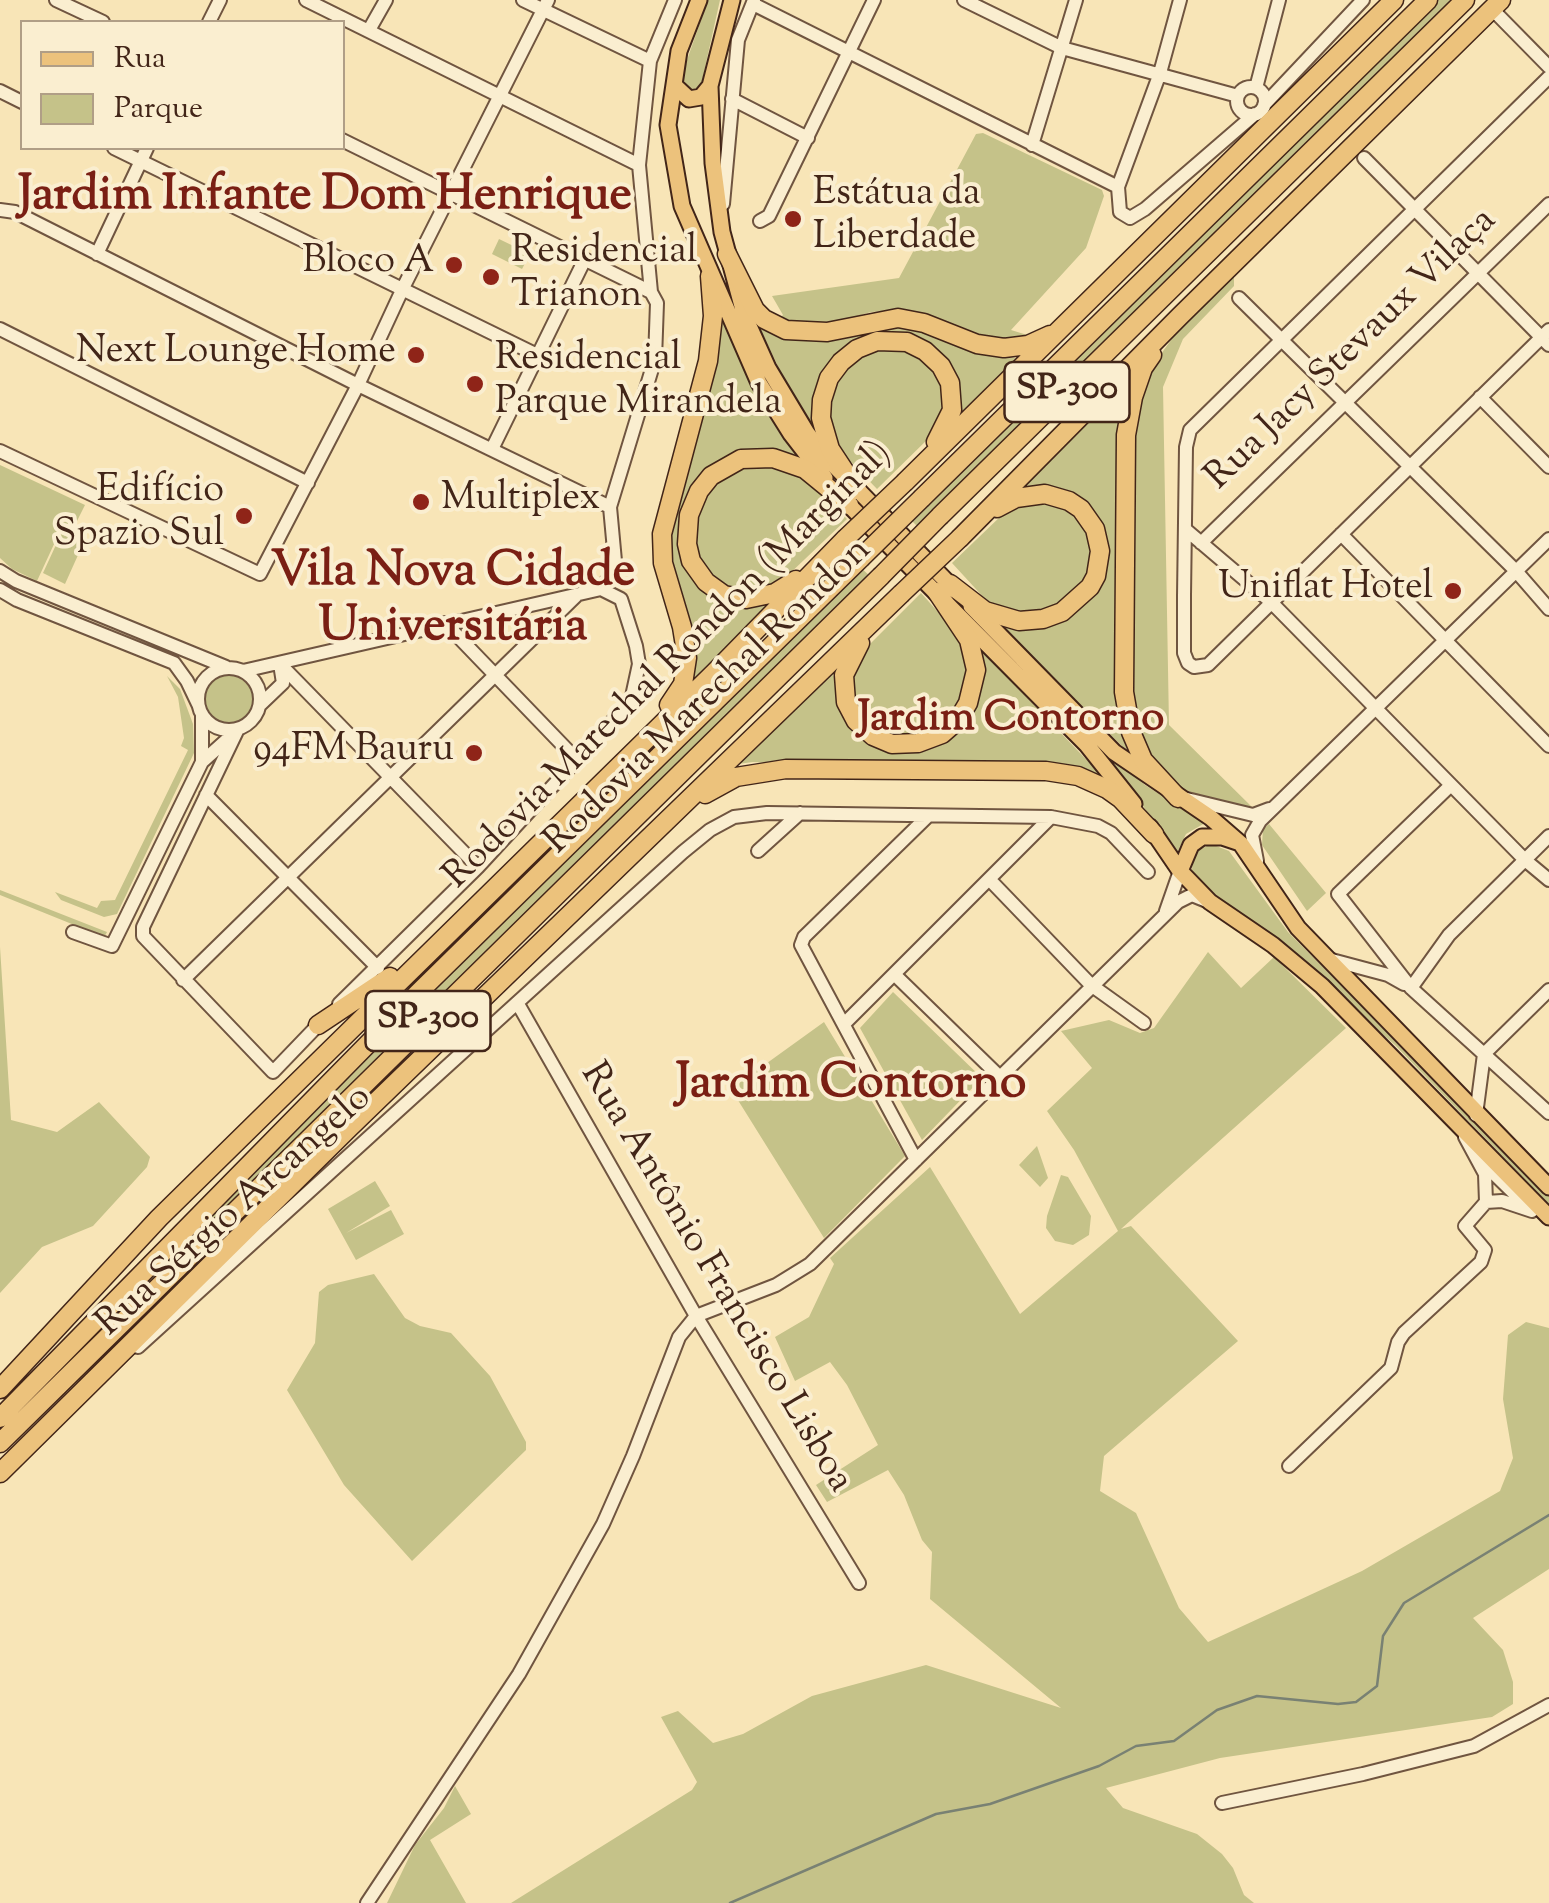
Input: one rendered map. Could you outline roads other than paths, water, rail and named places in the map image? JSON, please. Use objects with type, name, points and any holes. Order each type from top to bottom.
[{"type":"highway","name":"Rodovia Marechal Rondon (Marginal)","points":[[0,1389],[158,1218],[1394,0]]},
{"type":"highway","name":"Rodovia Marechal Rondon","points":[[0,1418],[432,979],[1428,0]]},
{"type":"highway","name":"Rodovia Marechal Rondon","points":[[0,1443],[1465,0]]},
{"type":"highway","points":[[97,1379],[320,1155],[965,533],[1497,4]]},
{"type":"highway","points":[[727,254],[756,310],[774,325],[799,333],[827,332],[898,318],[977,344],[1004,348],[1038,341],[1071,321]]},
{"type":"highway","points":[[634,749],[674,698],[686,673],[686,642],[663,563],[662,534],[708,361],[713,316],[710,276]]},
{"type":"highway","points":[[1178,798],[1150,770],[1134,741],[1124,674],[1126,454],[1130,414],[1143,368],[1180,316]]},
{"type":"highway","points":[[853,497],[826,438],[822,400],[829,378],[841,362],[857,349],[877,341],[896,340],[917,346],[942,366],[950,383],[952,410],[946,427],[906,480]]},
{"type":"highway","points":[[828,556],[775,592],[746,599],[724,595],[700,576],[691,561],[686,535],[691,506],[704,484],[719,470],[740,460],[762,457],[795,464],[853,497]]},
{"type":"highway","points":[[943,588],[996,616],[1027,621],[1062,612],[1081,597],[1096,576],[1100,551],[1095,529],[1082,510],[1058,496],[1031,494],[1016,498],[965,533]]},
{"type":"highway","points":[[886,609],[847,664],[846,702],[856,721],[882,740],[900,745],[927,741],[958,720],[975,682],[975,660],[969,640],[943,588]]},
{"type":"highway","points":[[671,817],[724,783],[769,770],[1046,771],[1078,776],[1121,798],[1154,834]]},
{"type":"highway","points":[[318,1025],[427,952]]},
{"type":"highway","name":"Rua Sérgio Arcangelo","points":[[0,1473],[97,1379]]},
{"type":"main road","points":[[699,0],[679,51],[668,125],[674,176],[710,276],[759,383],[801,448],[1092,731],[1137,770],[1211,818],[1240,844],[1289,917],[1326,959],[1548,1186]]},
{"type":"main road","points":[[732,0],[710,86],[713,163],[727,254],[745,317],[782,395],[853,497]]},
{"type":"main road","points":[[674,85],[689,99],[701,97],[710,86]]},
{"type":"main road","points":[[943,588],[1088,745],[1180,871],[1210,902],[1306,972],[1549,1220]]},
{"type":"main road","points":[[1180,871],[1191,845],[1202,837],[1222,837],[1240,844]]},
{"type":"street","points":[[56,0],[100,20]]},
{"type":"street","points":[[306,0],[639,165]]},
{"type":"street","points":[[369,30],[386,0]]},
{"type":"street","points":[[523,0],[545,5],[650,60]]},
{"type":"street","points":[[0,571],[16,582],[226,668],[243,670],[601,589],[612,574],[615,560],[610,507],[655,359],[658,302],[651,292],[639,165],[650,60],[674,0]]},
{"type":"street","points":[[765,218],[874,0]]},
{"type":"street","points":[[964,0],[1062,48],[1238,96],[1245,88],[1255,102]]},
{"type":"street","points":[[1032,145],[1076,0]]},
{"type":"street","points":[[1180,0],[1160,73],[1118,187],[1120,212],[1130,218],[1161,198],[1239,127],[1255,102],[1279,0]]},
{"type":"street","points":[[1255,102],[1281,86],[1364,0]]},
{"type":"street","points":[[722,232],[738,40],[754,2],[1118,187]]},
{"type":"street","points":[[1497,4],[1549,67]]},
{"type":"street","points":[[1,453],[260,574],[545,5]]},
{"type":"street","points":[[1364,158],[1415,207],[1546,338],[1480,397],[1208,665],[1194,667],[1184,653],[1186,447],[1190,430],[1415,207],[1549,77]]},
{"type":"street","points":[[732,98],[808,138]]},
{"type":"street","points":[[345,142],[651,292]]},
{"type":"street","points":[[96,254],[144,154],[536,355]]},
{"type":"street","name":"Rua Jacy Stevaux Vilaça","points":[[1201,543],[1549,204]]},
{"type":"street","points":[[0,223],[7,211],[610,507]]},
{"type":"street","points":[[492,449],[584,261]]},
{"type":"street","points":[[1239,298],[1549,609]]},
{"type":"street","points":[[0,329],[308,483]]},
{"type":"street","points":[[1480,397],[1549,467]]},
{"type":"street","points":[[1184,529],[1272,602],[1549,880]]},
{"type":"street","points":[[1341,534],[1549,746]]},
{"type":"street","points":[[1261,873],[1252,835],[1256,826],[1549,538]]},
{"type":"street","points":[[238,729],[143,927],[143,936],[272,1072],[478,867],[631,701],[637,683],[636,646],[621,600],[601,589]]},
{"type":"street","points":[[0,590],[174,663],[188,680],[200,709],[218,728],[238,729]]},
{"type":"street","points":[[183,980],[576,596]]},
{"type":"street","points":[[444,623],[576,760]]},
{"type":"street","points":[[280,664],[478,867]]},
{"type":"street","points":[[72,932],[112,946],[202,762],[253,720],[260,704],[284,683],[280,664]]},
{"type":"street","points":[[202,762],[201,684],[216,670],[226,668]]},
{"type":"street","points":[[243,670],[258,685],[260,704]]},
{"type":"street","points":[[1451,785],[1338,894],[1410,988],[1549,1113]]},
{"type":"street","points":[[206,795],[378,968]]},
{"type":"street","points":[[1178,798],[1254,815],[1276,806]]},
{"type":"street","name":"Rua Sérgio Arcangelo","points":[[97,1379],[154,1334],[710,830],[734,817],[767,813],[1052,817],[1098,826],[1111,833],[1148,872]]},
{"type":"street","points":[[758,851],[800,814]]},
{"type":"street","points":[[916,1160],[800,945],[804,936],[928,816]]},
{"type":"street","points":[[844,1024],[1052,817]]},
{"type":"street","points":[[1410,988],[1448,935],[1549,836]]},
{"type":"street","points":[[1165,914],[1180,871]]},
{"type":"street","points":[[989,879],[1090,985],[1144,1024]]},
{"type":"street","points":[[367,1903],[519,1674],[602,1524],[633,1456],[672,1337],[696,1316],[776,1285],[810,1264],[1178,902],[1192,895],[1210,902]]},
{"type":"street","points":[[1326,959],[1388,975],[1410,988]]},
{"type":"street","points":[[894,974],[1000,1077]]},
{"type":"street","points":[[1476,1114],[1484,1054],[1549,990]]},
{"type":"street","name":"Rua Antônio Francisco Lisboa","points":[[518,1004],[696,1316],[860,1583]]},
{"type":"street","points":[[1289,1466],[1391,1368],[1404,1333],[1481,1262],[1485,1250],[1465,1226],[1486,1202],[1487,1182],[1478,1158],[1453,1118]]},
{"type":"street","points":[[1478,1158],[1532,1211]]},
{"type":"street","points":[[1486,1202],[1502,1201],[1549,1220]]},
{"type":"street","points":[[1222,1803],[1474,1746],[1549,1704]]},
{"type":"waterway","points":[[730,1903],[936,1814],[990,1804],[1099,1766],[1136,1746],[1174,1741],[1217,1710],[1257,1696],[1338,1704],[1356,1702],[1377,1686],[1383,1636],[1404,1603],[1549,1515]]},
{"type":"place","name":"Estátua da Liberdade","points":[[793,219]]},
{"type":"place","name":"Bloco A","points":[[454,265]]},
{"type":"place","name":"Residencial Trianon","points":[[491,277]]},
{"type":"place","name":"Next Lounge Home","points":[[416,355]]},
{"type":"place","name":"Residencial Parque Mirandela","points":[[475,384]]},
{"type":"place","name":"Multiplex","points":[[421,502]]},
{"type":"place","name":"Edifício Spazio Sul","points":[[244,516]]},
{"type":"place","name":"Uniflat Hotel","points":[[1453,591]]},
{"type":"place","name":"94FM Bauru","points":[[474,753]]},
{"type":"district","name":"Jardim Infante Dom Henrique","points":[[325,200]]},
{"type":"district","name":"Vila Nova Cidade Universitária","points":[[453,604]]},
{"type":"district","name":"Jardim Contorno","points":[[1011,722]]},
{"type":"district","name":"Jardim Contorno","points":[[851,1088]]}]
